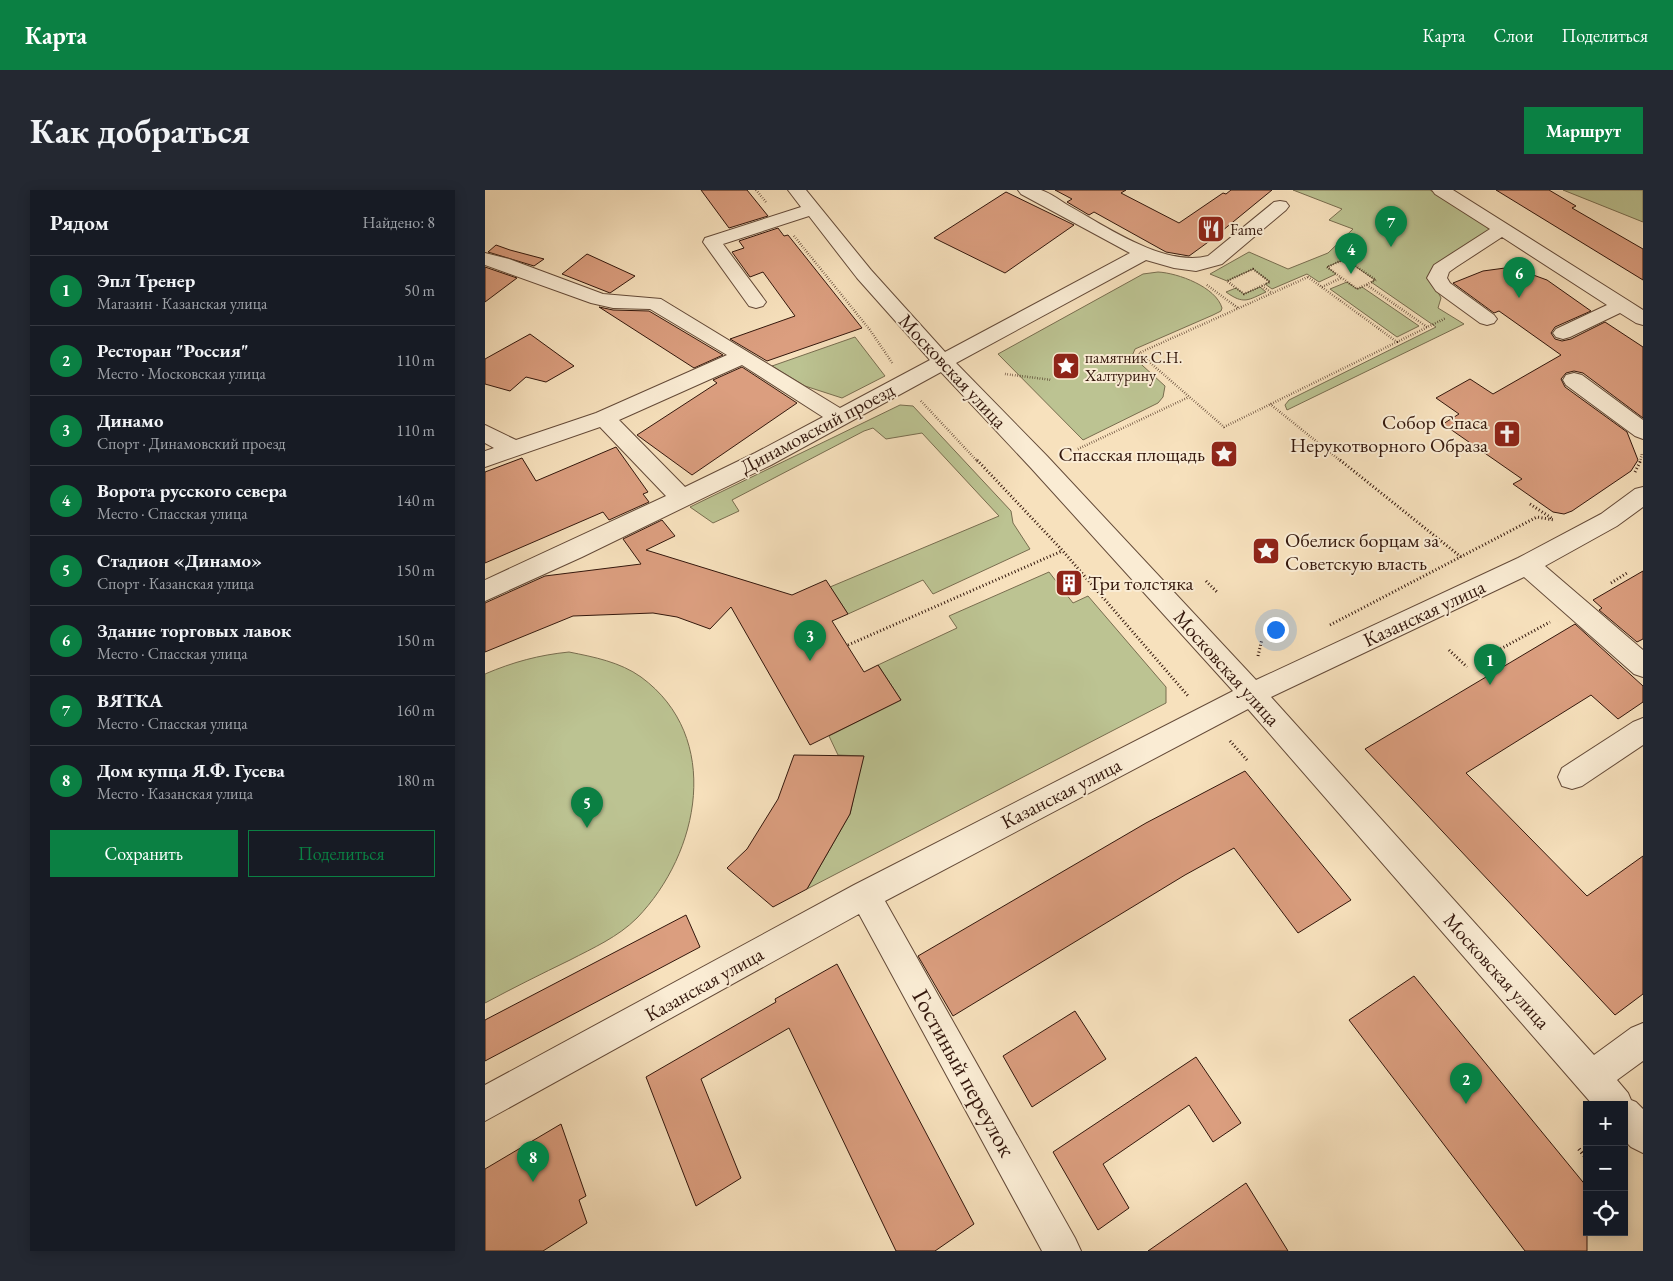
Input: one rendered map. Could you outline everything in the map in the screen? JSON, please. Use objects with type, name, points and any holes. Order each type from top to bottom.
[{"type":"street","name":"Московская улица","points":[[797,190],[864,274],[1252,694],[1612,1101]]},
{"type":"street","points":[[1027,190],[1059,198],[1143,254],[1185,266],[1207,265],[1233,246],[1280,206]]},
{"type":"street","points":[[1441,190],[1643,319]]},
{"type":"street","points":[[756,302],[712,242],[813,208]]},
{"type":"street","points":[[1487,320],[1438,282],[1437,278],[1441,269],[1503,229]]},
{"type":"street","name":"Динамовский проезд","points":[[485,591],[573,551],[763,459],[1143,254]]},
{"type":"street","points":[[485,259],[502,263],[598,299],[613,302],[654,303],[743,356],[839,417]]},
{"type":"street","points":[[1450,292],[1456,305],[1451,315]]},
{"type":"street","points":[[1563,333],[1622,306]]},
{"type":"street","points":[[485,459],[604,418],[743,356]]},
{"type":"street","points":[[1574,380],[1642,440]]},
{"type":"street","points":[[604,418],[682,498]]},
{"type":"street","points":[[485,433],[515,449]]},
{"type":"street","name":"Казанская улица","points":[[485,1104],[865,895],[1252,694],[1527,565],[1609,520],[1637,485]]},
{"type":"street","points":[[1527,565],[1643,666]]},
{"type":"street","points":[[1572,777],[1643,730]]},
{"type":"street","name":"Гостиный переулок","points":[[865,895],[1062,1251]]},
{"type":"street","points":[[1592,1078],[1643,1040]]},
{"type":"street","points":[[1628,1118],[1643,1135]]},
{"type":"path","points":[[756,190],[870,330],[893,364]]},
{"type":"path","points":[[1345,259],[1376,280],[1357,289],[1341,278],[1327,268],[1345,259]]},
{"type":"path","points":[[1253,269],[1270,282],[1262,286],[1244,294],[1227,281],[1253,269]]},
{"type":"path","points":[[1397,342],[1308,277],[1139,353],[1224,427],[1397,342],[1451,315]]},
{"type":"path","points":[[1322,287],[1341,278]]},
{"type":"path","points":[[1367,284],[1427,327]]},
{"type":"path","points":[[1262,286],[1272,293]]},
{"type":"path","points":[[1005,374],[1052,380]]},
{"type":"path","points":[[916,396],[1062,550],[1191,700]]},
{"type":"path","points":[[1078,449],[1189,397]]},
{"type":"path","points":[[1270,404],[1461,557]]},
{"type":"path","points":[[1637,485],[1642,440]]},
{"type":"path","points":[[1530,504],[1555,520]]},
{"type":"path","points":[[1326,627],[1537,518],[1563,520]]},
{"type":"path","points":[[848,645],[1062,550]]},
{"type":"path","points":[[1611,583],[1627,573]]},
{"type":"path","points":[[1206,581],[1217,592]]},
{"type":"path","points":[[1482,659],[1545,625]]},
{"type":"path","points":[[1258,656],[1262,638]]},
{"type":"path","points":[[1449,650],[1467,667]]},
{"type":"path","points":[[1230,741],[1247,760]]},
{"type":"path","points":[[1579,1149],[1583,1154]]},
{"type":"green space","points":[[1293,190],[1430,190],[1486,225],[1489,230],[1438,264],[1437,290],[1441,298],[1438,308],[1464,324],[1287,410],[1285,405],[1289,400],[1436,327],[1371,282],[1375,280],[1345,259],[1327,267],[1336,274],[1319,282],[1307,274],[1272,289],[1265,284],[1270,282],[1253,269],[1227,281],[1210,274],[1249,252],[1288,269],[1328,253],[1353,229],[1329,220],[1342,209]]},
{"type":"green space","points":[[1563,190],[1643,190],[1643,222]]},
{"type":"green space","points":[[1158,272],[1176,275],[1195,282],[1218,300],[1222,308],[1221,311],[1135,349],[1132,356],[1165,386],[1163,397],[1158,403],[1083,440],[998,354],[1143,274]]},
{"type":"green space","points":[[1347,282],[1357,289],[1362,287],[1419,326],[1397,337],[1330,289]]},
{"type":"green space","points":[[1260,287],[1266,292],[1246,300],[1237,299],[1226,292],[1236,288],[1244,294]]},
{"type":"green space","points":[[855,337],[885,376],[842,398],[805,386],[772,366]]},
{"type":"green space","points":[[900,405],[913,406],[1011,511],[1013,523],[1030,549],[933,594],[923,580],[848,614],[830,587],[999,516],[922,433],[886,439],[873,428],[864,431],[732,500],[739,511],[713,523],[690,507]]},
{"type":"green space","points":[[1049,572],[1073,603],[1088,596],[1166,687],[1166,703],[807,889],[850,814],[863,756],[838,755],[829,736],[901,700],[878,665],[957,628],[949,616]]},
{"type":"green space","points":[[569,652],[597,658],[624,667],[641,677],[667,702],[684,731],[692,762],[693,796],[688,829],[676,861],[659,891],[630,925],[596,946],[485,1003],[485,674],[526,660]]},
{"type":"building","points":[[701,190],[747,190],[768,216],[729,228]]},
{"type":"building","points":[[1055,190],[1126,190],[1121,193],[1179,223],[1223,193],[1226,194],[1231,190],[1272,190],[1189,256],[1166,252],[1094,212],[1089,215],[1067,202],[1072,199]]},
{"type":"building","points":[[1496,190],[1549,190],[1576,206],[1572,208],[1643,249],[1643,280]]},
{"type":"building","points":[[1006,192],[1074,225],[1005,273],[934,238]]},
{"type":"building","points":[[778,228],[784,236],[788,235],[862,328],[767,361],[730,339],[795,316],[763,272],[750,277],[732,252],[744,248],[739,241]]},
{"type":"building","points":[[496,245],[544,259],[534,266],[488,252]]},
{"type":"building","points":[[587,254],[635,276],[610,293],[562,274]]},
{"type":"building","points":[[485,267],[517,278],[485,302]]},
{"type":"building","points":[[1505,268],[1525,272],[1547,280],[1591,311],[1555,327],[1551,333],[1555,339],[1562,341],[1571,339],[1605,322],[1643,347],[1643,418],[1583,373],[1574,371],[1566,373],[1561,379],[1565,387],[1627,432],[1638,460],[1631,471],[1572,511],[1564,514],[1553,512],[1513,484],[1522,479],[1443,424],[1459,414],[1436,398],[1470,379],[1493,394],[1561,355],[1499,311],[1494,313],[1453,283],[1483,271]]},
{"type":"building","points":[[599,307],[613,310],[649,311],[723,355],[694,368]]},
{"type":"building","points":[[530,334],[574,366],[546,382],[526,377],[510,391],[485,384],[485,359]]},
{"type":"building","points":[[742,367],[797,403],[692,475],[637,435],[717,383],[713,380]]},
{"type":"building","points":[[616,447],[648,492],[643,494],[649,502],[609,520],[603,512],[485,563],[485,472],[522,458],[536,481]]},
{"type":"building","points":[[662,520],[675,536],[646,550],[792,595],[826,580],[848,614],[832,621],[864,672],[878,665],[901,700],[810,745],[731,607],[710,629],[677,617],[653,613],[573,616],[485,652],[485,603],[545,576],[641,564],[623,539]]},
{"type":"building","points":[[1643,571],[1643,639],[1637,642],[1599,610],[1602,608],[1593,600]]},
{"type":"building","points":[[1575,624],[1643,686],[1643,702],[1618,719],[1591,695],[1466,773],[1587,896],[1643,856],[1643,994],[1615,1015],[1365,749]]},
{"type":"building","points":[[794,755],[864,756],[850,814],[807,889],[773,907],[727,868],[747,849],[778,799]]},
{"type":"building","points":[[1245,771],[1351,900],[1298,933],[1234,848],[1185,875],[953,1016],[918,956],[1146,823]]},
{"type":"building","points":[[686,915],[700,947],[485,1061],[485,1020]]},
{"type":"building","points":[[837,964],[974,1224],[935,1251],[896,1251],[789,1028],[701,1079],[741,1178],[696,1206],[646,1077],[776,1002],[775,999]]},
{"type":"building","points":[[1414,976],[1583,1182],[1583,1236],[1587,1236],[1587,1251],[1525,1251],[1349,1020]]},
{"type":"building","points":[[1075,1011],[1106,1059],[1032,1107],[1003,1056]]},
{"type":"building","points":[[1196,1057],[1241,1123],[1213,1142],[1189,1105],[1103,1164],[1129,1208],[1098,1230],[1053,1152]]},
{"type":"building","points":[[561,1124],[586,1196],[579,1200],[587,1223],[543,1251],[485,1251],[485,1169]]},
{"type":"building","points":[[1246,1183],[1288,1251],[1148,1251]]},
{"type":"place","name":"Fame","points":[[1211,229]]},
{"type":"place","name":"ВЯТКА","points":[[1391,247]]},
{"type":"place","name":"Ворота русского севера","points":[[1351,274]]},
{"type":"place","name":"Здание торговых лавок","points":[[1519,298]]},
{"type":"place","name":"памятник С.Н. Халтурину","points":[[1066,366]]},
{"type":"place","name":"Собор Спаса Нерукотворного Образа","points":[[1507,434]]},
{"type":"place","name":"Спасская площадь","points":[[1224,454]]},
{"type":"place","name":"Обелиск борцам за Советскую власть","points":[[1266,551]]},
{"type":"place","name":"Три толстяка","points":[[1069,583]]},
{"type":"place","name":"Динамо","points":[[810,661]]},
{"type":"place","name":"Эпл Тренер","points":[[1490,685]]},
{"type":"place","name":"Стадион «Динамо»","points":[[587,828]]},
{"type":"place","name":"Ресторан \"Россия\"","points":[[1466,1104]]},
{"type":"place","name":"Дом купца Я.Ф. Гусева","points":[[533,1182]]}]
